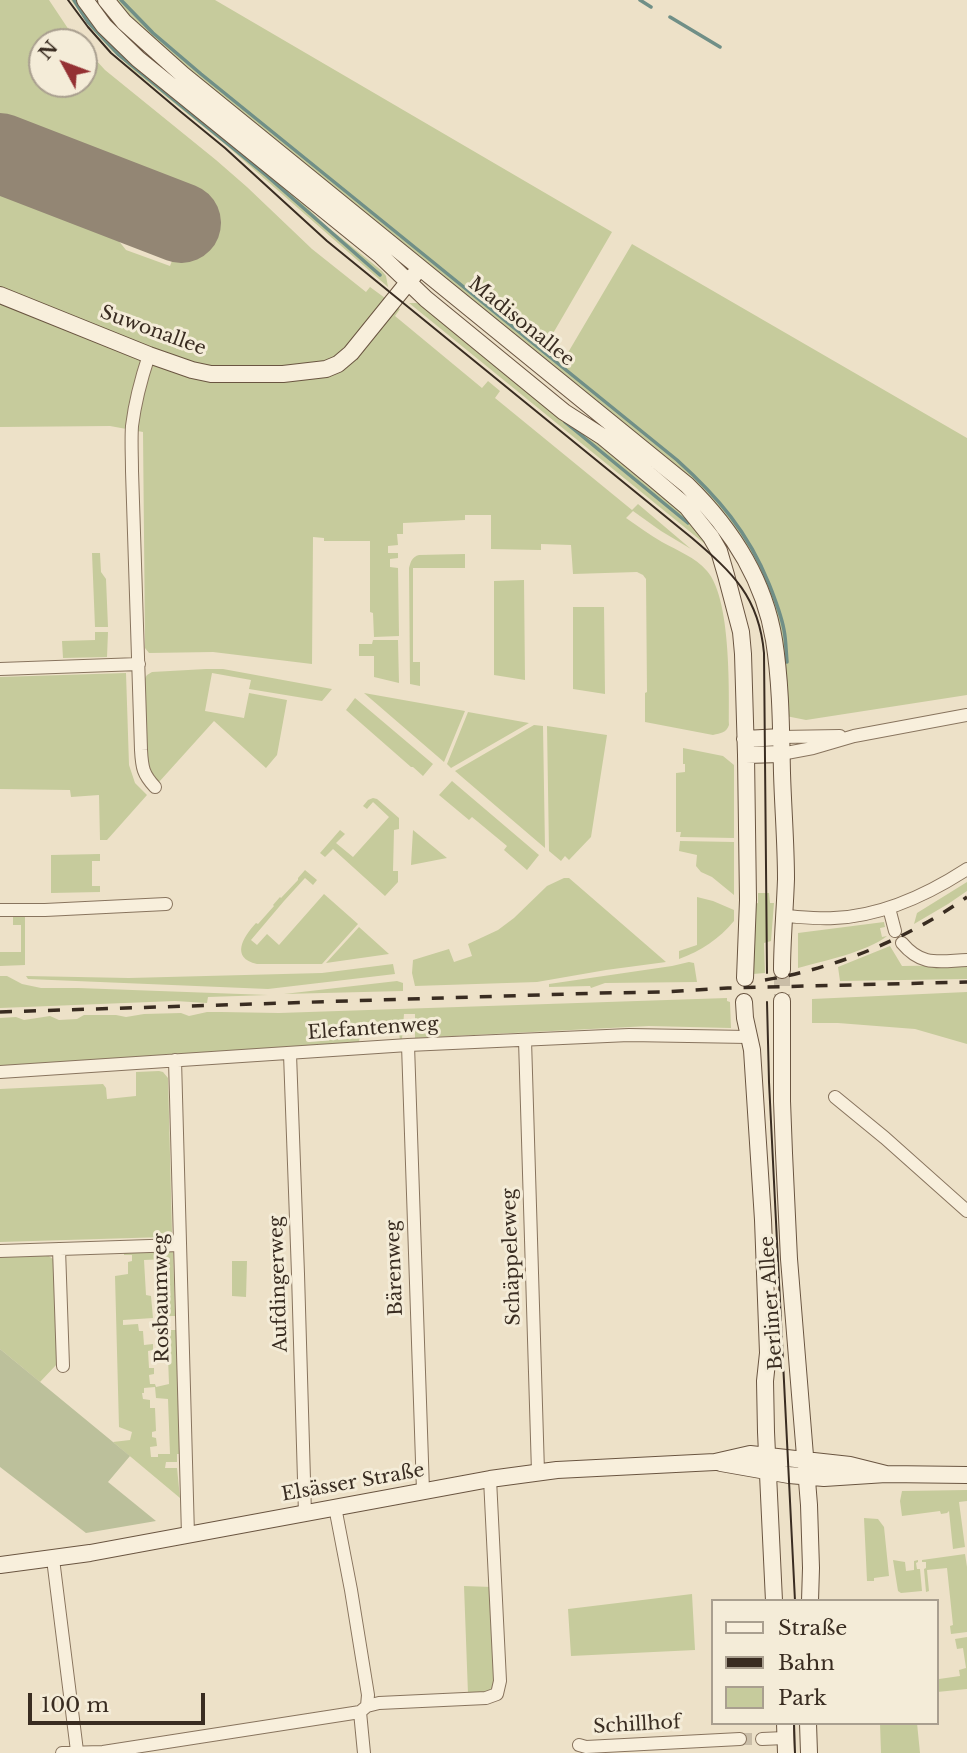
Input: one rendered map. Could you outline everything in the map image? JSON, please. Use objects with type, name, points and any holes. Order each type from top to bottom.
[{"type":"main road","points":[[85,0],[104,26],[138,59],[380,255],[426,299],[564,412],[603,437],[654,479],[687,507],[711,537],[723,564],[741,632],[748,900],[745,978]]},
{"type":"main road","name":"Madisonallee","points":[[106,0],[147,44],[687,485],[719,519],[748,564],[768,616],[778,675],[781,754]]},
{"type":"main road","name":"Suwonallee","points":[[0,295],[191,370],[211,374],[283,374],[326,369],[338,364],[351,353],[420,267]]},
{"type":"main road","points":[[746,747],[781,737]]},
{"type":"main road","points":[[746,747],[781,754],[786,878],[782,970]]},
{"type":"main road","name":"Berliner Allee","points":[[782,1001],[782,1101],[789,1246],[806,1469],[810,1599]]},
{"type":"main road","name":"Berliner Allee","points":[[744,1002],[754,1071],[765,1258],[767,1464],[774,1599]]},
{"type":"main road","name":"Elsässer Straße","points":[[0,1565],[53,1559],[490,1479],[557,1470],[716,1462],[806,1469],[850,1465],[886,1474],[967,1475]]},
{"type":"main road","points":[[808,1725],[809,1753]]},
{"type":"street","points":[[149,355],[139,388],[132,428],[142,768],[155,787]]},
{"type":"street","points":[[0,669],[139,664]]},
{"type":"street","points":[[781,754],[854,736],[967,715]]},
{"type":"street","points":[[781,737],[854,736]]},
{"type":"street","points":[[785,916],[861,916],[889,908],[942,886],[967,869]]},
{"type":"street","points":[[0,910],[166,904]]},
{"type":"street","points":[[889,908],[895,930]]},
{"type":"street","points":[[902,943],[918,958],[967,960]]},
{"type":"street","name":"Elefantenweg","points":[[0,1072],[408,1045],[629,1035],[748,1037]]},
{"type":"street","name":"Schäppeleweg","points":[[525,1040],[538,1472]]},
{"type":"street","name":"Bärenweg","points":[[408,1045],[423,1491]]},
{"type":"street","name":"Aufdingerweg","points":[[290,1054],[305,1514]]},
{"type":"street","name":"Rosbaumweg","points":[[175,1060],[188,1535]]},
{"type":"street","points":[[835,1097],[967,1211]]},
{"type":"street","points":[[0,1251],[180,1245]]},
{"type":"street","points":[[59,1249],[63,1366]]},
{"type":"street","points":[[62,1753],[103,1752],[364,1709],[379,1703],[486,1698],[497,1694],[500,1670],[490,1479]]},
{"type":"street","points":[[335,1507],[368,1695],[364,1709],[364,1753]]},
{"type":"street","points":[[53,1559],[77,1751]]},
{"type":"street","points":[[762,1738],[786,1738]]},
{"type":"street","name":"Schillhof","points":[[579,1745],[586,1747],[740,1740]]},
{"type":"green space","points":[[0,0],[49,0],[68,28],[28,28],[28,98],[98,98],[98,62],[247,187],[312,249],[366,292],[370,287],[400,309],[395,316],[482,388],[488,381],[500,391],[495,398],[632,510],[638,504],[691,549],[633,511],[626,518],[697,562],[715,584],[721,601],[727,645],[729,725],[726,730],[713,735],[645,722],[646,579],[643,575],[637,572],[573,574],[571,545],[541,544],[541,550],[491,549],[491,515],[465,515],[465,520],[403,523],[403,534],[397,534],[398,545],[388,546],[388,553],[398,553],[398,558],[390,559],[390,567],[398,568],[399,636],[374,637],[373,613],[370,612],[370,541],[324,541],[324,538],[313,537],[312,664],[213,652],[149,653],[145,648],[143,432],[110,426],[0,427],[0,181],[103,221],[126,250],[170,266],[196,198],[0,123]]},
{"type":"green space","points":[[71,0],[79,0],[325,225],[382,271],[388,287],[226,145],[133,70],[98,36],[98,28],[89,26]]},
{"type":"green space","points":[[114,0],[215,0],[612,232],[548,342],[566,356],[632,244],[967,438],[967,695],[806,720],[786,716],[783,669],[735,530],[153,41]]},
{"type":"green space","points":[[409,303],[421,304],[603,445],[681,510],[710,548]]},
{"type":"green space","points":[[92,553],[100,553],[101,572],[106,579],[108,627],[95,627]]},
{"type":"green space","points":[[465,554],[465,568],[413,568],[413,662],[420,662],[420,686],[410,684],[411,561],[419,555]]},
{"type":"green space","points":[[524,580],[525,680],[494,675],[494,581]]},
{"type":"green space","points":[[573,607],[604,607],[605,694],[573,689]]},
{"type":"green space","points":[[95,632],[108,632],[107,657],[63,658],[62,641],[95,640]]},
{"type":"green space","points":[[373,640],[398,640],[399,683],[374,677],[374,656],[359,656],[359,644],[372,644]]},
{"type":"green space","points":[[223,669],[332,689],[322,701],[249,689],[251,680],[212,673],[205,711],[244,718],[249,693],[287,700],[277,755],[266,768],[214,721],[159,782],[150,771],[146,757],[144,680],[152,672]]},
{"type":"green space","points":[[126,673],[129,765],[135,783],[147,795],[107,840],[100,840],[99,795],[71,797],[70,790],[0,789],[0,677]]},
{"type":"green space","points":[[364,693],[465,711],[444,762]]},
{"type":"green space","points":[[355,698],[433,764],[423,776],[346,710]]},
{"type":"green space","points":[[468,712],[529,723],[451,768],[447,764]]},
{"type":"green space","points":[[534,725],[543,726],[545,848],[455,771]]},
{"type":"green space","points":[[547,726],[607,735],[591,837],[569,860],[565,856],[561,861],[549,851]]},
{"type":"green space","points":[[683,748],[723,756],[734,765],[734,838],[680,837],[681,832],[676,832],[676,773],[685,772]]},
{"type":"green space","points":[[452,781],[539,855],[527,870],[504,850],[507,846],[472,817],[469,820],[439,795]]},
{"type":"green space","points":[[373,798],[399,818],[399,829],[394,830],[393,871],[398,871],[398,882],[385,896],[333,849],[325,857],[320,853],[340,830],[345,834],[336,843],[353,857],[389,817],[373,802],[367,809],[363,806]]},
{"type":"green space","points":[[413,830],[447,858],[411,865]]},
{"type":"green space","points":[[680,841],[734,842],[734,895],[712,877],[701,872],[696,866],[697,855],[679,851]]},
{"type":"green space","points":[[100,854],[100,861],[92,861],[92,886],[100,886],[100,892],[51,893],[51,855]]},
{"type":"green space","points":[[305,870],[317,880],[313,885],[305,878],[251,940],[257,945],[267,934],[279,945],[324,894],[358,924],[322,964],[257,964],[249,961],[241,952],[247,934]]},
{"type":"green space","points":[[569,878],[666,962],[537,982],[415,986],[413,960],[449,949],[454,962],[472,956],[468,944],[498,930],[547,886]]},
{"type":"green space","points":[[967,882],[967,891],[914,924],[917,913]]},
{"type":"green space","points":[[758,893],[769,893],[770,903],[774,903],[771,941],[764,943],[765,973],[753,974],[754,904],[758,903]]},
{"type":"green space","points":[[697,897],[734,910],[734,921],[709,944],[679,959],[679,951],[697,945]]},
{"type":"green space","points":[[13,913],[25,914],[25,965],[0,966],[0,952],[21,952],[21,925],[13,925]]},
{"type":"green space","points":[[884,922],[885,927],[880,928],[882,937],[887,936],[878,942],[798,968],[798,933]]},
{"type":"green space","points":[[359,927],[389,954],[326,963]]},
{"type":"green space","points":[[890,946],[902,966],[967,965],[967,979],[840,981],[838,967]]},
{"type":"green space","points":[[694,963],[697,982],[605,983],[591,988],[549,987],[549,984]]},
{"type":"green space","points":[[393,964],[395,974],[268,989],[28,979],[26,976],[129,978],[322,973]]},
{"type":"green space","points":[[0,976],[41,988],[268,995],[208,997],[207,1003],[175,1001],[0,1008]]},
{"type":"green space","points":[[397,981],[403,983],[403,991],[284,994]]},
{"type":"green space","points":[[967,992],[967,1044],[915,1029],[812,1023],[812,999]]},
{"type":"green space","points":[[727,998],[730,1002],[731,1028],[649,1026],[415,1038],[415,1014],[404,1014],[400,1040],[399,1033],[360,1035],[359,1042],[0,1068],[0,1018],[16,1017],[24,1020],[50,1016],[59,1020],[77,1019],[84,1015],[126,1017],[181,1013],[189,1016],[207,1012],[279,1013]]},
{"type":"green space","points":[[159,1071],[168,1078],[172,1232],[165,1237],[0,1242],[0,1089],[103,1084],[107,1099],[136,1096],[136,1072]]},
{"type":"green space","points":[[173,1251],[175,1316],[167,1316],[166,1259],[144,1260],[146,1295],[151,1296],[153,1318],[123,1320],[123,1325],[138,1324],[139,1331],[143,1331],[144,1345],[153,1344],[153,1350],[148,1351],[149,1368],[154,1368],[154,1374],[149,1375],[150,1384],[155,1384],[156,1387],[169,1384],[167,1330],[177,1330],[181,1454],[177,1454],[177,1462],[166,1462],[165,1468],[177,1468],[180,1498],[113,1442],[130,1440],[132,1432],[119,1427],[115,1276],[128,1274],[128,1262],[132,1261],[132,1255],[124,1255],[124,1252]],"holes":[[[155,1387],[156,1398],[168,1399],[170,1454],[151,1457],[150,1447],[157,1446],[156,1438],[152,1437],[152,1432],[156,1431],[155,1408],[150,1408],[150,1400],[143,1399],[144,1388]]]},
{"type":"green space","points":[[47,1255],[54,1262],[57,1364],[40,1382],[0,1349],[0,1256]]},
{"type":"green space","points":[[232,1261],[247,1261],[246,1297],[232,1296]]},
{"type":"green space","points":[[0,1349],[130,1456],[108,1482],[156,1521],[86,1533],[0,1467]]},
{"type":"green space","points":[[967,1490],[967,1501],[959,1502],[965,1547],[953,1549],[949,1511],[941,1514],[940,1511],[902,1516],[902,1491]]},
{"type":"green space","points":[[864,1518],[878,1519],[884,1527],[889,1576],[874,1578],[874,1581],[867,1581]]},
{"type":"green space","points":[[965,1554],[967,1632],[951,1634],[950,1626],[953,1625],[947,1568],[927,1570],[929,1591],[926,1592],[926,1562],[922,1560]]},
{"type":"green space","points":[[893,1560],[905,1562],[906,1571],[914,1570],[914,1561],[918,1560],[916,1563],[917,1569],[920,1569],[922,1591],[898,1591]]},
{"type":"green space","points":[[464,1586],[492,1587],[496,1681],[489,1691],[482,1693],[468,1694]]},
{"type":"green space","points":[[692,1594],[695,1650],[571,1656],[568,1609]]},
{"type":"green space","points":[[967,1637],[967,1689],[939,1692],[939,1679],[960,1676],[959,1670],[966,1668],[963,1648],[957,1649],[955,1639]]},
{"type":"green space","points":[[880,1725],[917,1725],[920,1753],[881,1753]]},
{"type":"waterway","points":[[74,0],[88,22],[119,55],[267,176],[380,275]]},
{"type":"waterway","points":[[121,0],[153,33],[201,74],[692,474],[730,516],[761,565],[781,618],[787,662]]},
{"type":"waterway","points":[[640,0],[651,7]]},
{"type":"waterway","points":[[670,17],[720,47]]},
{"type":"waterway","points":[[565,422],[688,523]]},
{"type":"runway","points":[[0,153],[181,223]]},
{"type":"tunnel","points":[[782,970],[782,1001]]},
{"type":"tunnel","points":[[740,1739],[762,1739]]},
{"type":"tram line","points":[[68,0],[111,53],[225,148],[327,241],[692,538],[720,563],[741,588],[756,616],[764,653],[767,973]]},
{"type":"tram line","points":[[767,1002],[795,1599]]},
{"type":"tram line","points":[[794,1725],[795,1753]]},
{"type":"railway","points":[[765,980],[818,968],[870,950],[920,926],[967,897]]},
{"type":"railway","points":[[0,1012],[967,982]]}]
